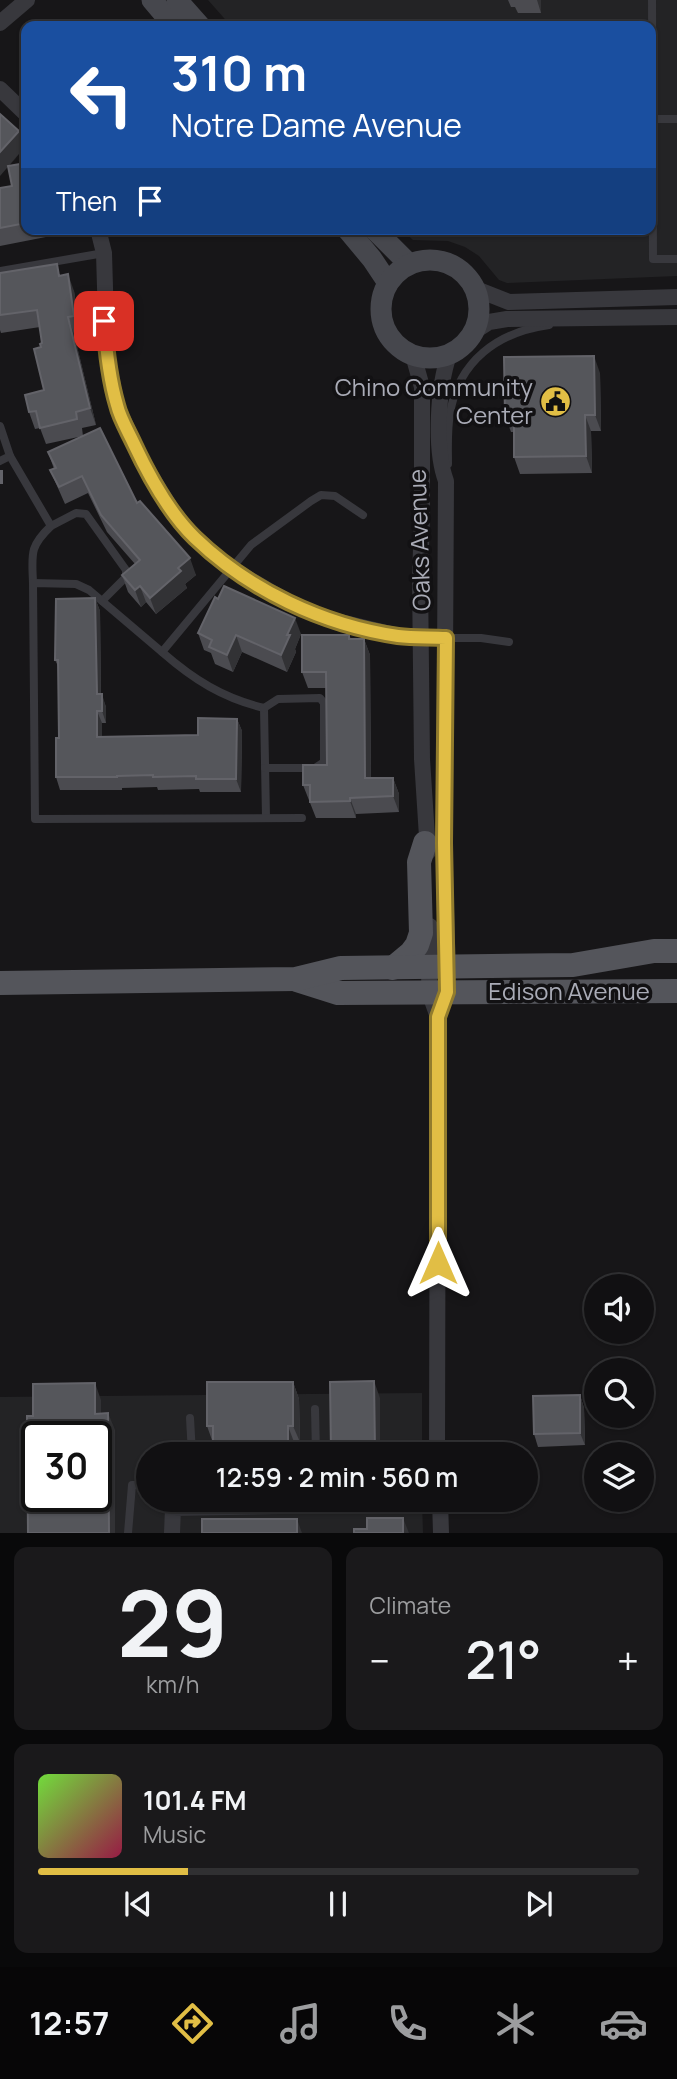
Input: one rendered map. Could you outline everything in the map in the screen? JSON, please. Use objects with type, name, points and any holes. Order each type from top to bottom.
[{"type":"main road","points":[[393,968],[411,953],[421,933],[419,862],[425,843]]},
{"type":"main road","name":"Edison Avenue","points":[[296,979],[338,993],[573,965],[654,951],[677,951]]},
{"type":"main road","name":"Edison Avenue","points":[[0,983],[296,979],[341,968],[393,968],[438,980],[677,991]]},
{"type":"street","points":[[0,23],[27,0]]},
{"type":"street","points":[[152,0],[170,21]]},
{"type":"street","points":[[177,0],[196,21]]},
{"type":"street","points":[[0,89],[21,109]]},
{"type":"street","points":[[100,235],[104,253],[107,356],[117,406],[142,461],[173,512],[193,536],[230,568],[288,602],[324,618],[399,636],[446,638]]},
{"type":"street","points":[[352,235],[388,283]]},
{"type":"street","points":[[380,235],[409,264]]},
{"type":"street","points":[[475,331],[480,310],[476,289],[467,276],[455,266],[440,260],[409,264],[388,283],[382,296],[383,325],[390,338],[400,348],[425,358],[449,355],[460,349],[475,331],[489,323],[507,319],[677,317]]},
{"type":"street","points":[[476,289],[509,302],[677,298]]},
{"type":"street","name":"Oaks Avenue","points":[[413,355],[422,387],[422,759],[426,811],[425,843],[430,862],[438,980]]},
{"type":"street","name":"Oaks Avenue","points":[[437,1442],[438,980],[444,843],[446,638],[446,481],[440,466],[440,386],[449,355]]},
{"type":"street","points":[[171,1512],[172,1533]]},
{"type":"street","points":[[440,1512],[441,1533]]},
{"type":"lane","points":[[652,0],[652,21]]},
{"type":"lane","points":[[656,119],[677,119]]},
{"type":"lane","points":[[653,235],[653,259],[677,259]]},
{"type":"lane","points":[[0,271],[104,253]]},
{"type":"lane","points":[[446,481],[450,412],[457,388],[470,366],[489,347],[509,334],[530,328],[604,324],[629,317]]},
{"type":"lane","points":[[0,425],[10,456],[51,526]]},
{"type":"lane","points":[[0,461],[10,456]]},
{"type":"lane","points":[[162,652],[251,545],[321,495],[335,496],[363,515]]},
{"type":"lane","points":[[102,601],[126,578],[126,570],[86,514],[76,513],[51,526],[36,540],[33,556],[35,819],[302,818]]},
{"type":"lane","points":[[33,583],[76,584],[89,590],[187,673],[237,702],[264,708],[278,699],[320,698],[324,704],[324,762],[315,768],[265,768]]},
{"type":"lane","points":[[446,638],[481,638],[509,642]]},
{"type":"lane","points":[[264,708],[265,818]]},
{"type":"lane","points":[[315,1409],[316,1442]]},
{"type":"lane","points":[[190,1418],[191,1442]]},
{"type":"lane","points":[[128,1533],[132,1485],[136,1485]]},
{"type":"shaded area","points":[[208,0],[677,0],[677,276],[507,283],[499,280],[479,256],[465,247],[448,241],[413,240],[408,235],[656,235],[656,21],[227,21]]},
{"type":"shaded area","points":[[422,1393],[422,1442],[136,1442],[136,1512],[422,1512],[423,1533],[0,1533],[0,1397]]},
{"type":"building","points":[[0,114],[19,131],[0,152]]},
{"type":"building","points":[[21,164],[21,224],[0,228],[0,188],[12,186],[8,166]]},
{"type":"building","points":[[57,264],[59,276],[68,274],[74,316],[68,317],[90,408],[76,412],[77,419],[40,428],[36,411],[29,412],[25,395],[44,390],[34,349],[41,347],[42,343],[37,310],[0,315],[0,273]]},
{"type":"building","name":"Chino Community Center","points":[[594,356],[595,415],[585,415],[586,456],[514,457],[514,415],[505,415],[504,357]]},
{"type":"building","points":[[100,428],[137,503],[140,501],[190,558],[178,568],[181,571],[150,598],[140,586],[135,590],[122,575],[140,560],[101,515],[82,476],[59,487],[50,470],[56,468],[48,452]]},
{"type":"building","points":[[224,586],[295,618],[281,655],[236,635],[227,655],[209,647],[212,640],[198,633],[215,597],[218,599]]},
{"type":"building","points":[[95,598],[97,694],[102,694],[102,711],[97,711],[97,737],[198,735],[198,718],[237,719],[236,779],[153,775],[56,777],[56,738],[59,738],[58,660],[55,660],[56,599]]},
{"type":"building","points":[[302,635],[349,635],[349,639],[364,639],[365,778],[393,778],[393,796],[310,802],[310,785],[303,785],[303,765],[327,765],[326,672],[302,672]]},
{"type":"building","points":[[374,1381],[375,1442],[331,1442],[330,1382]]},
{"type":"building","points":[[207,1382],[293,1382],[293,1426],[288,1426],[288,1442],[213,1442],[213,1426],[207,1426]]},
{"type":"building","points":[[95,1383],[95,1414],[108,1413],[108,1421],[27,1421],[27,1416],[33,1416],[33,1384]]},
{"type":"building","points":[[580,1395],[580,1433],[534,1434],[533,1396]]},
{"type":"building","points":[[28,1512],[109,1512],[109,1533],[28,1533]]},
{"type":"building","points":[[367,1518],[403,1518],[403,1533],[354,1533],[354,1529],[367,1529]]},
{"type":"building","points":[[202,1519],[297,1519],[297,1533],[202,1533]]},
{"type":"place","name":"Chino Community Center","points":[[556,402]]},
{"type":"route","points":[[104,321],[107,356],[117,406],[142,461],[173,512],[193,536],[230,568],[288,602],[324,618],[399,636],[446,638],[444,843],[448,968],[447,992],[438,1017],[438,1263]]}]
